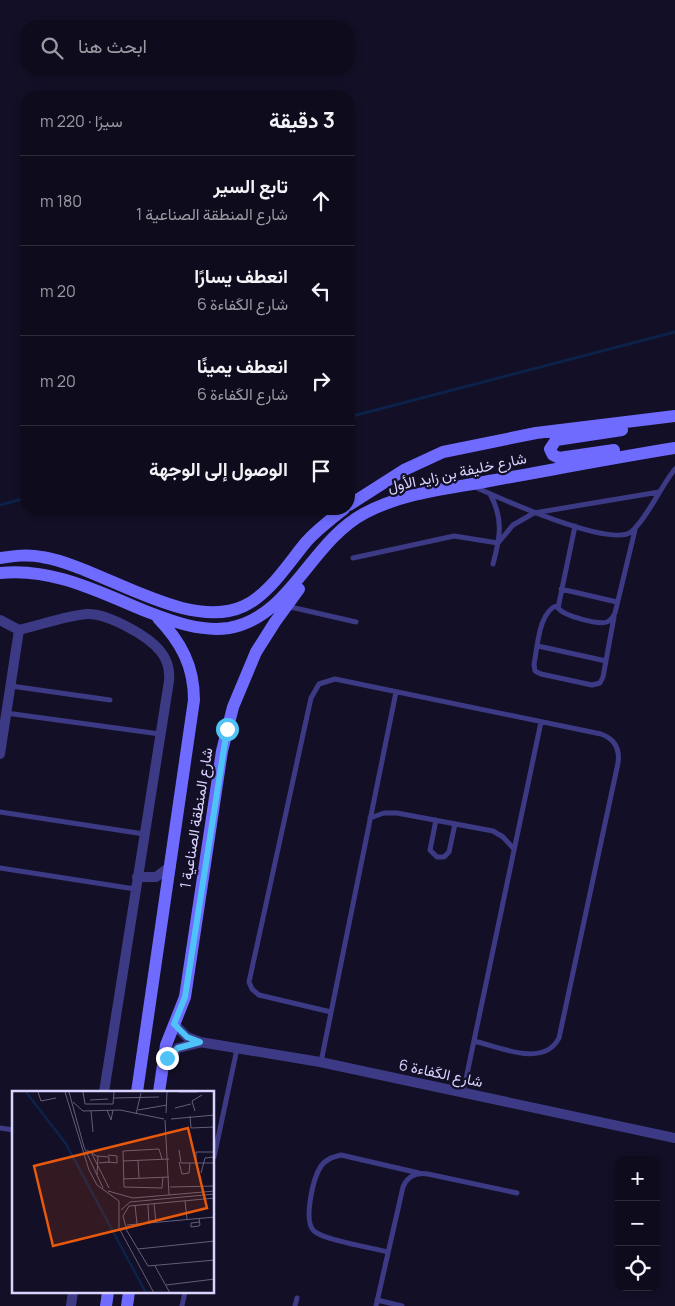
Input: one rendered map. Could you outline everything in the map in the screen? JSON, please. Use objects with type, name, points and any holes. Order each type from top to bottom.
[{"type":"main road","name":"شارع خليفة بن زايد الأول","points":[[355,501],[404,470],[443,452],[536,433],[675,416]]},
{"type":"main road","points":[[644,420],[626,429],[556,440],[550,446],[551,452],[559,458],[648,444],[663,444],[675,448]]},
{"type":"main road","name":"شارع خليفة بن زايد الأول","points":[[0,572],[24,572],[54,576],[177,623],[207,628],[227,628],[250,621],[278,602],[328,541],[352,520],[380,506],[411,496],[470,484],[675,448]]},
{"type":"main road","points":[[0,558],[27,555],[54,559],[182,608],[210,613],[230,611],[243,606],[258,596],[309,539],[337,515]]},
{"type":"main road","name":"شارع المنطقة الصناعية 1","points":[[159,1091],[163,1064],[174,1024],[185,997],[222,751],[231,714],[240,686],[256,652],[286,606],[316,567],[328,541]]},
{"type":"main road","name":"شارع المنطقة الصناعية 1","points":[[137,1091],[194,700],[194,687],[184,651],[154,614]]},
{"type":"street","points":[[0,620],[19,630],[80,615],[94,614],[114,620],[156,646],[165,658],[170,673],[104,1091]]},
{"type":"street","points":[[0,754],[19,630]]},
{"type":"street","points":[[150,879],[161,874],[171,866]]},
{"type":"street","points":[[137,876],[150,879],[159,888],[166,900]]},
{"type":"street","name":"شارع الكَفاءة 6","points":[[174,1024],[187,1037],[200,1042],[320,1062],[675,1138]]},
{"type":"street","name":"شارع الكَفاءة 6","points":[[163,1064],[178,1048],[200,1042]]},
{"type":"lane","points":[[470,484],[534,513],[575,526],[619,536],[629,534],[635,527],[675,470]]},
{"type":"lane","points":[[498,543],[513,525],[534,513],[659,492]]},
{"type":"lane","points":[[490,494],[500,518],[498,543],[493,564]]},
{"type":"lane","points":[[575,526],[558,605],[560,611],[566,615],[600,623],[610,620],[615,613]]},
{"type":"lane","points":[[558,605],[546,613],[534,664],[538,673],[592,685],[602,680],[617,602],[635,527]]},
{"type":"lane","points":[[353,558],[454,536],[498,543]]},
{"type":"lane","points":[[561,589],[617,602]]},
{"type":"lane","points":[[286,606],[356,622]]},
{"type":"lane","points":[[538,646],[606,660]]},
{"type":"lane","points":[[331,1012],[259,995],[250,986],[249,977],[313,693],[324,681],[335,679],[606,736],[616,746],[618,763],[559,1038],[553,1048],[537,1055],[474,1042]]},
{"type":"lane","points":[[10,686],[110,700]]},
{"type":"lane","points":[[320,1062],[396,692]]},
{"type":"lane","points":[[6,713],[161,734]]},
{"type":"lane","points":[[463,1093],[541,722]]},
{"type":"lane","points":[[0,812],[144,834]]},
{"type":"lane","points":[[370,818],[384,813],[396,813],[455,824],[492,832],[503,837],[514,849]]},
{"type":"lane","points":[[436,820],[430,850],[437,857],[444,857],[449,852],[455,824]]},
{"type":"lane","points":[[0,868],[135,889]]},
{"type":"lane","points":[[215,1152],[237,1049]]},
{"type":"lane","points":[[388,1252],[323,1236],[313,1231],[307,1216],[318,1173],[329,1159],[341,1156],[517,1193]]},
{"type":"lane","points":[[402,1306],[376,1303],[403,1188],[407,1180],[419,1173]]},
{"type":"lane","points":[[295,1306],[297,1298]]},
{"type":"waterway","points":[[355,415],[675,332]]},
{"type":"waterway","points":[[0,505],[20,500]]},
{"type":"route","points":[[167,1058],[178,1048],[200,1042],[187,1037],[174,1024],[185,997],[222,751],[227,729]]}]
